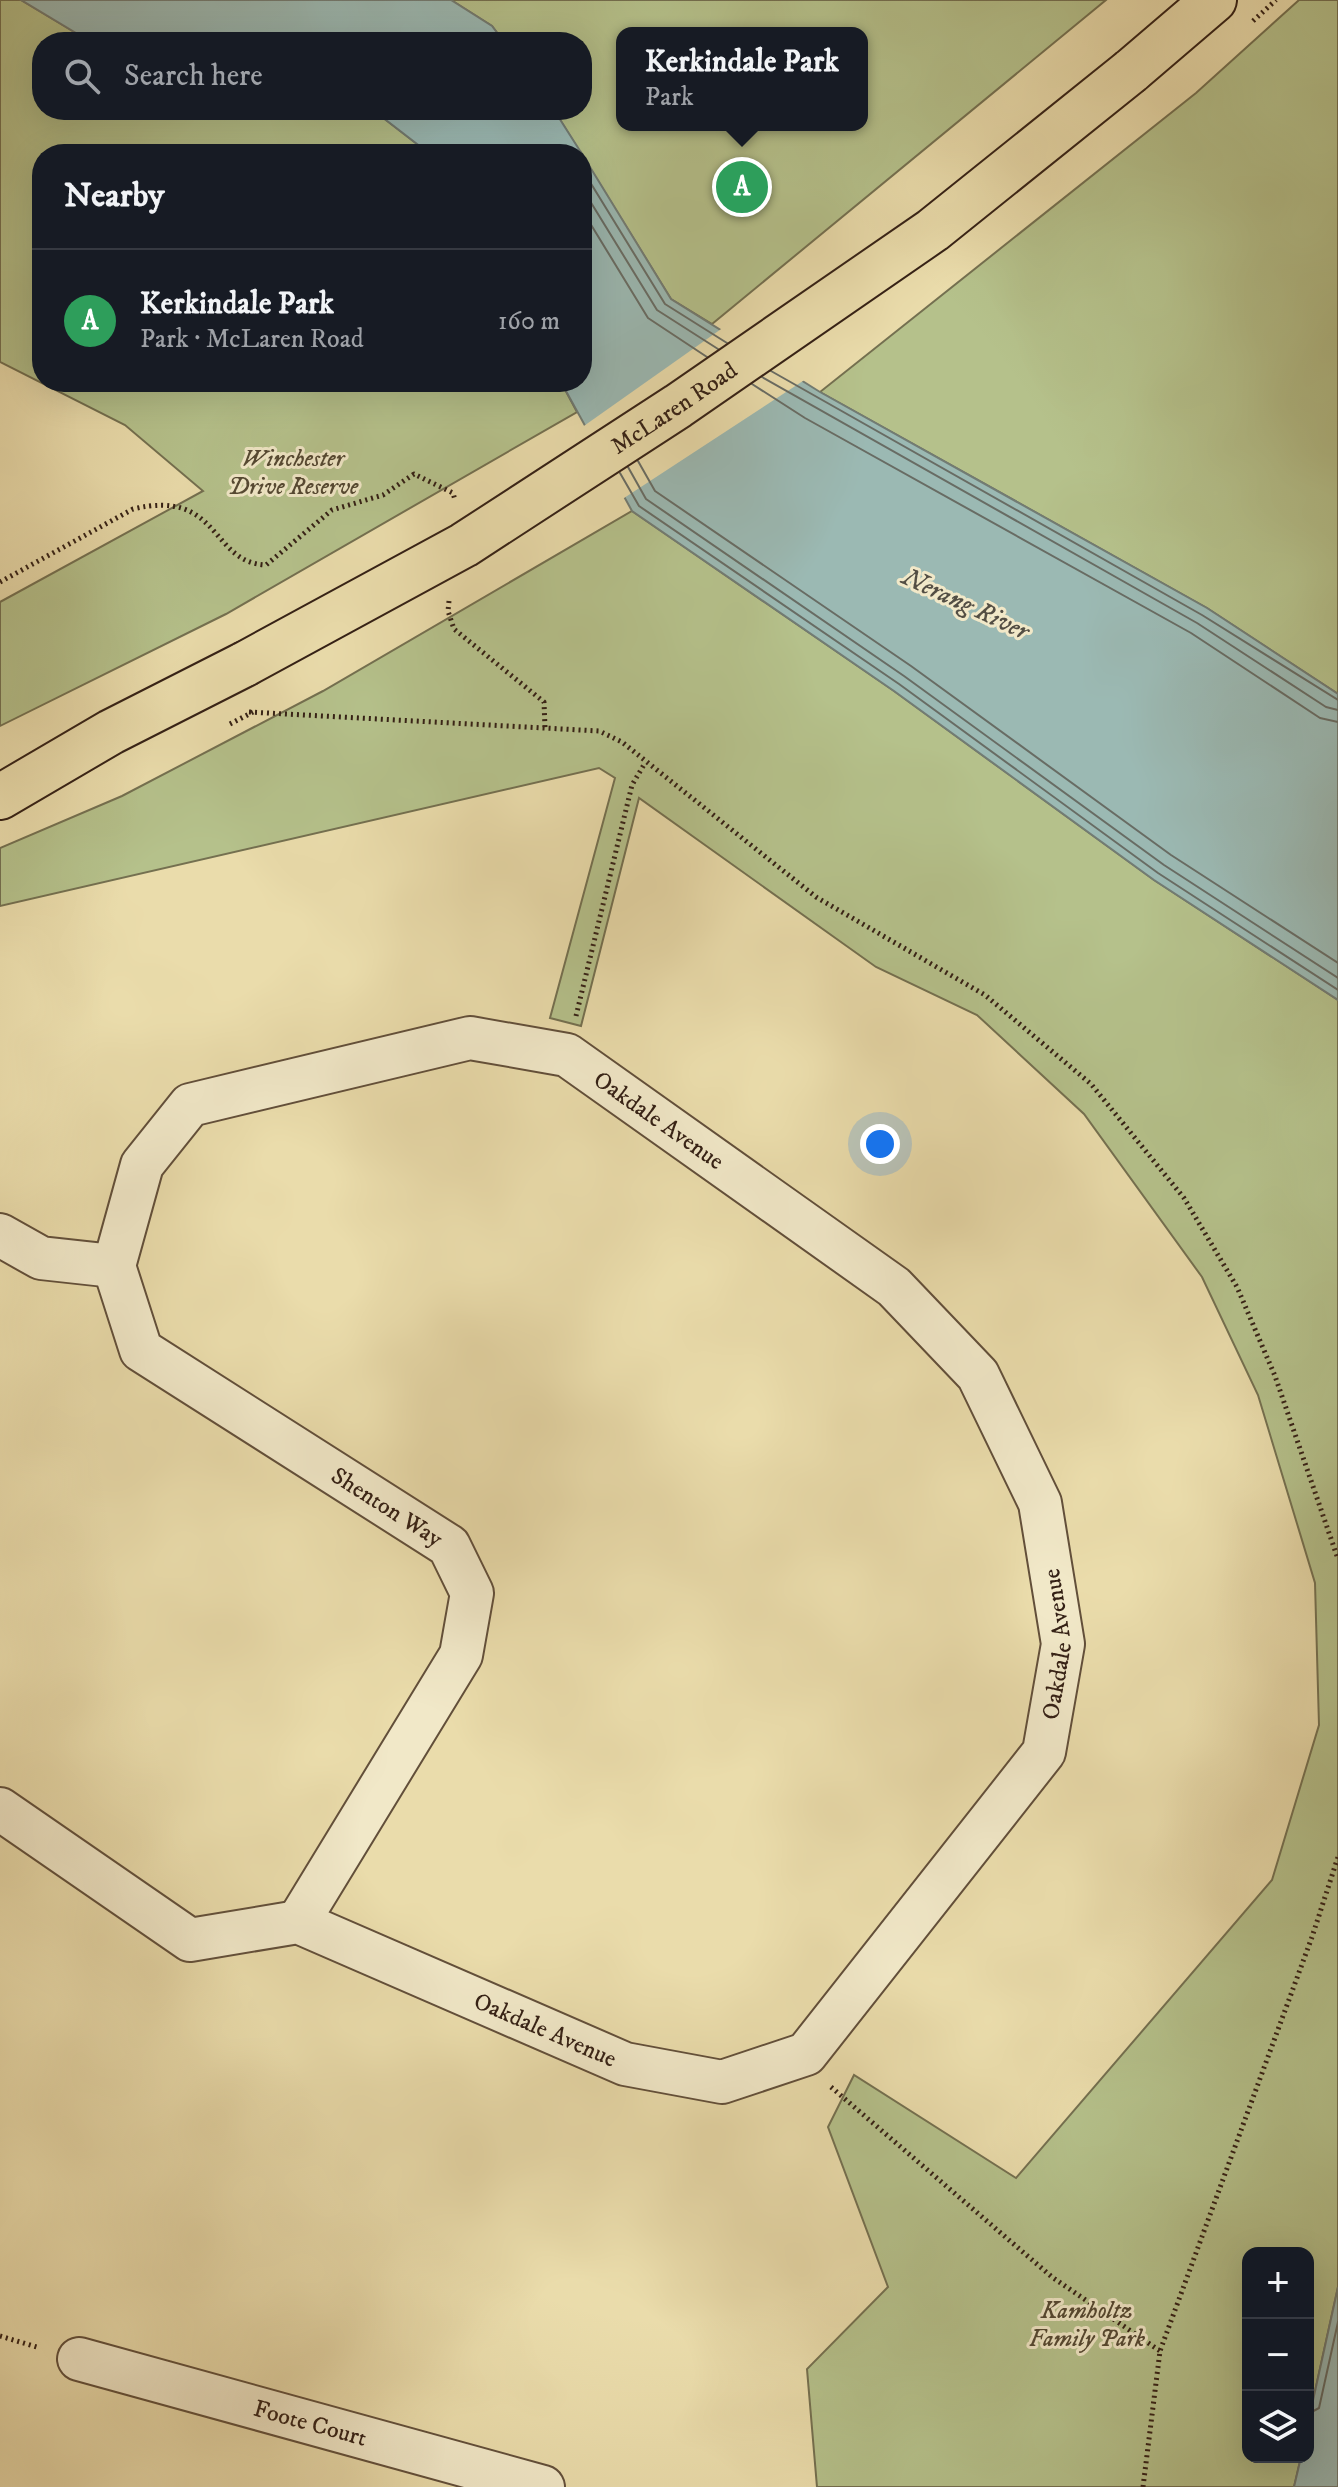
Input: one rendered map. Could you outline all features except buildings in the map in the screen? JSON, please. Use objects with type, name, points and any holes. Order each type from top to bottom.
[{"type":"main road","name":"McLaren Road","points":[[0,797],[88,745],[464,545],[678,406],[933,230],[1214,0]]},
{"type":"main road","name":"McLaren Road","points":[[0,764],[88,745]]},
{"type":"street","name":"Oakdale Avenue","points":[[114,1266],[142,1165],[190,1105],[470,1038],[567,1055],[894,1287],[978,1375],[1040,1503],[1063,1644],[1044,1752],[806,2054],[722,2082],[625,2064],[298,1922]]},
{"type":"street","points":[[0,1235],[41,1258],[114,1266]]},
{"type":"street","name":"Shenton Way","points":[[114,1266],[141,1350],[449,1546],[472,1593],[461,1655],[298,1922]]},
{"type":"street","points":[[0,1809],[190,1940],[298,1922]]},
{"type":"street","name":"Foote Court","points":[[79,2359],[543,2487]]},
{"type":"path","points":[[0,582],[119,518]]},
{"type":"path","points":[[252,713],[599,731],[622,742],[816,897],[985,995],[1091,1084],[1184,1198],[1237,1287],[1275,1376],[1338,1559]]},
{"type":"path","points":[[567,1055],[632,785],[645,763]]},
{"type":"path","points":[[1143,2487],[1160,2351],[1312,1937],[1338,1857]]},
{"type":"path","points":[[806,2054],[837,2096],[1040,2267],[1160,2351]]},
{"type":"green space","name":"Winchester Drive Reserve","points":[[0,0],[21,0],[74,32],[32,32],[32,120],[386,120],[417,144],[32,144],[32,378],[0,362]]},
{"type":"green space","points":[[451,0],[1106,0],[712,324],[671,299],[592,171],[592,144],[575,144],[560,120],[592,120],[592,32],[496,32]]},
{"type":"green space","points":[[1299,0],[1338,0],[1338,694],[1207,608],[820,392],[1196,93]]},
{"type":"green space","name":"Winchester Drive Reserve","points":[[60,392],[566,392],[577,412],[226,614],[0,726],[0,602],[203,491],[125,425]]},
{"type":"green space","name":"Kamholtz Family Park","points":[[632,511],[894,691],[1154,880],[1338,1000],[1338,2287],[1314,2396],[1314,2247],[1242,2247],[1242,2463],[1300,2463],[1294,2487],[817,2487],[807,2369],[888,2287],[828,2127],[854,2075],[1016,2178],[1272,1880],[1319,1725],[1315,1583],[1258,1395],[1202,1277],[1084,1114],[977,1015],[876,967],[639,798],[581,1026],[550,1018],[615,778],[599,768],[0,906],[0,848],[122,796],[323,691]]},
{"type":"water","points":[[21,0],[451,0],[496,32],[74,32]]},
{"type":"water","points":[[386,120],[560,120],[576,144],[417,144]]},
{"type":"water","name":"Nerang River","points":[[592,170],[671,299],[820,392],[1207,608],[1338,694],[1338,1000],[1154,880],[894,691],[632,511],[567,392],[592,392]]},
{"type":"water","points":[[1338,2287],[1338,2487],[1294,2487],[1300,2463],[1314,2463],[1314,2396]]},
{"type":"pier","points":[[724,327],[806,379],[621,500],[581,428]]},
{"type":"place","name":"Kerkindale Park","points":[[742,187]]}]
